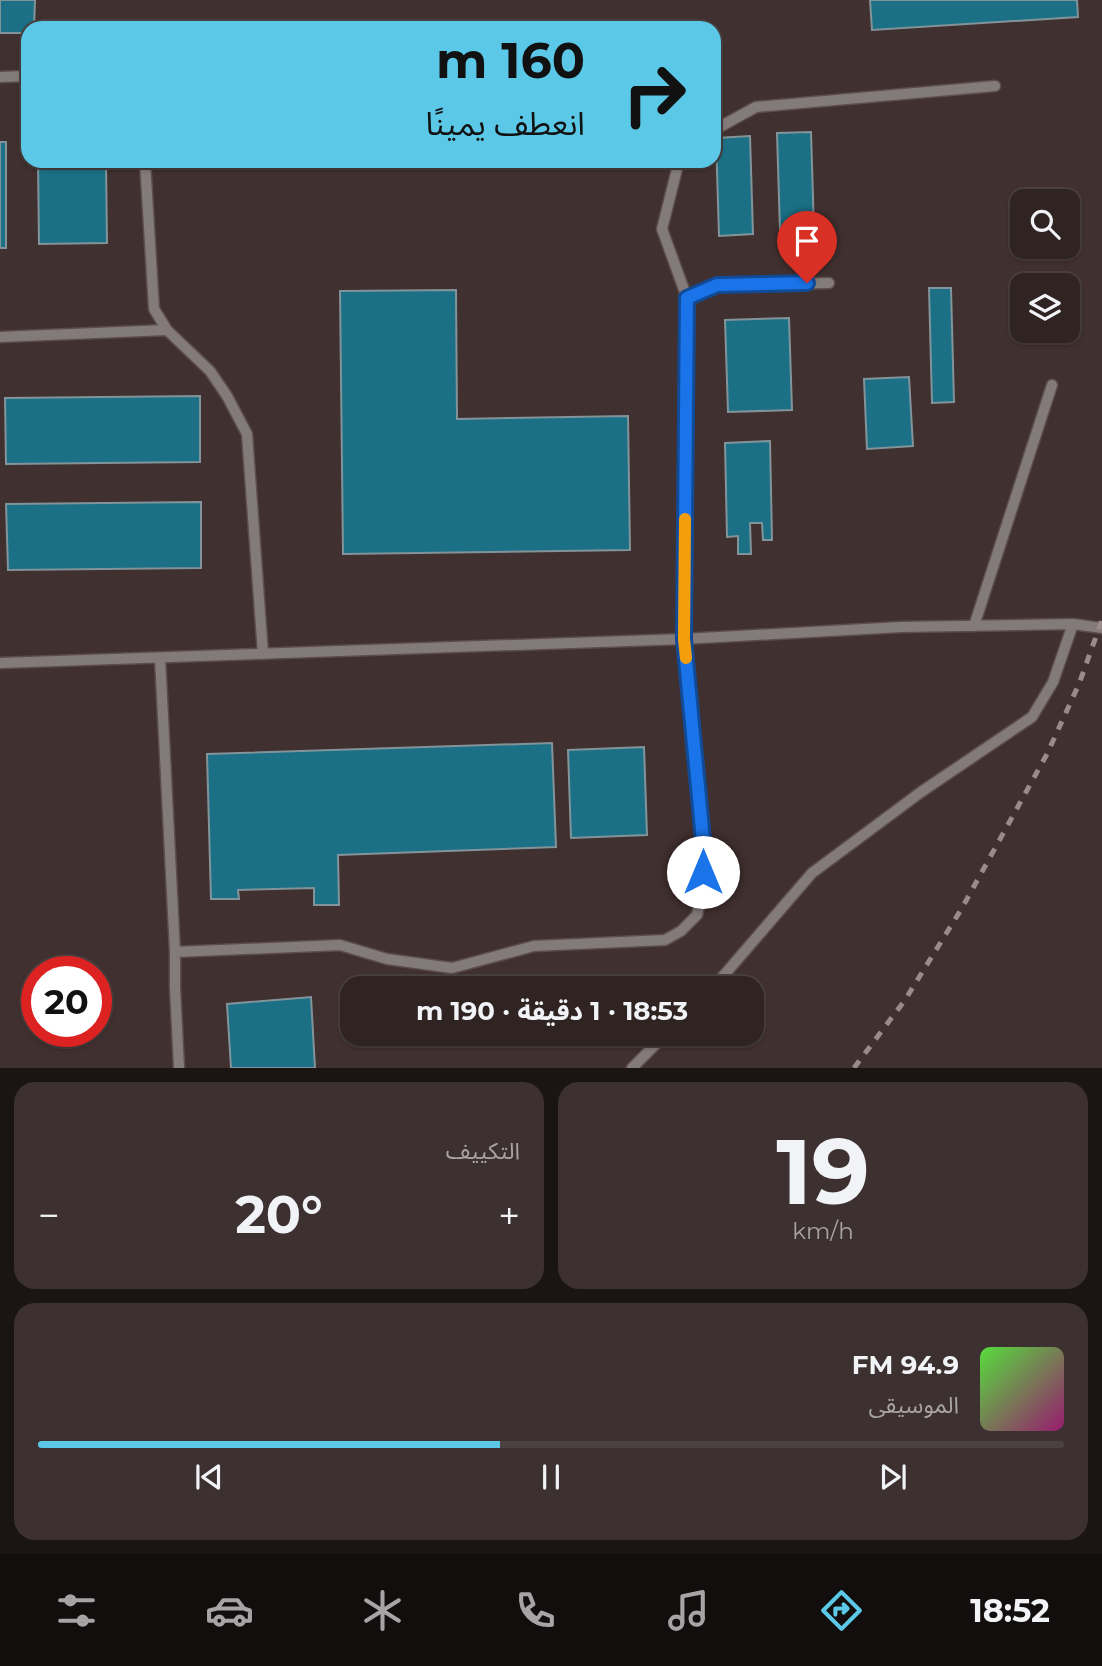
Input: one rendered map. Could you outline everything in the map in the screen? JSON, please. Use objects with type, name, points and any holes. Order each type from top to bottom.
[{"type":"lane","points":[[0,77],[21,76]]},
{"type":"lane","points":[[721,126],[756,107],[995,86]]},
{"type":"lane","points":[[145,168],[154,309],[167,330],[210,372],[227,396],[247,434],[263,654]]},
{"type":"lane","points":[[175,952],[340,945],[387,959],[452,968],[534,946],[665,940],[681,931],[697,915],[702,892],[704,851],[684,639],[687,298],[662,229],[677,168]]},
{"type":"lane","points":[[687,298],[717,285],[829,283]]},
{"type":"lane","points":[[0,337],[167,330]]},
{"type":"lane","points":[[974,626],[1052,385]]},
{"type":"lane","points":[[723,976],[812,873],[921,792],[1032,717],[1053,682],[1073,624]]},
{"type":"lane","points":[[0,663],[684,639],[901,627],[1073,624],[1102,628]]},
{"type":"lane","points":[[160,658],[178,1068]]},
{"type":"lane","points":[[632,1068],[654,1046]]},
{"type":"building","points":[[0,0],[35,0],[34,21],[21,21],[21,33],[0,33]]},
{"type":"building","points":[[870,0],[1077,0],[1078,17],[872,30]]},
{"type":"building","points":[[811,132],[814,230],[780,231],[777,133]]},
{"type":"building","points":[[750,136],[753,234],[719,236],[717,168],[721,168],[721,138]]},
{"type":"building","points":[[0,142],[6,142],[6,248],[0,248]]},
{"type":"building","points":[[38,168],[106,168],[107,243],[39,244]]},
{"type":"building","points":[[929,288],[951,288],[954,402],[932,403]]},
{"type":"building","points":[[456,290],[457,419],[628,416],[630,550],[343,554],[340,291]]},
{"type":"building","points":[[789,318],[792,410],[728,412],[725,320]]},
{"type":"building","points":[[909,377],[913,446],[867,449],[864,379]]},
{"type":"building","points":[[200,396],[200,462],[6,464],[5,398]]},
{"type":"building","points":[[770,441],[772,540],[763,540],[762,523],[750,523],[751,554],[738,554],[738,536],[727,537],[725,443]]},
{"type":"building","points":[[201,502],[201,568],[8,570],[6,504]]},
{"type":"building","points":[[552,743],[556,847],[338,855],[339,905],[314,905],[314,888],[238,890],[239,899],[211,899],[207,754]]},
{"type":"building","points":[[644,747],[647,835],[571,838],[568,750]]},
{"type":"building","points":[[311,997],[315,1068],[231,1068],[227,1004]]},
{"type":"railway","points":[[854,1068],[905,1000],[962,908],[1047,754],[1079,684],[1102,620]]},
{"type":"slow traffic","points":[[685,519],[686,658]]},
{"type":"route","points":[[703,872],[704,851],[684,639],[687,298],[717,285],[807,283]]}]
